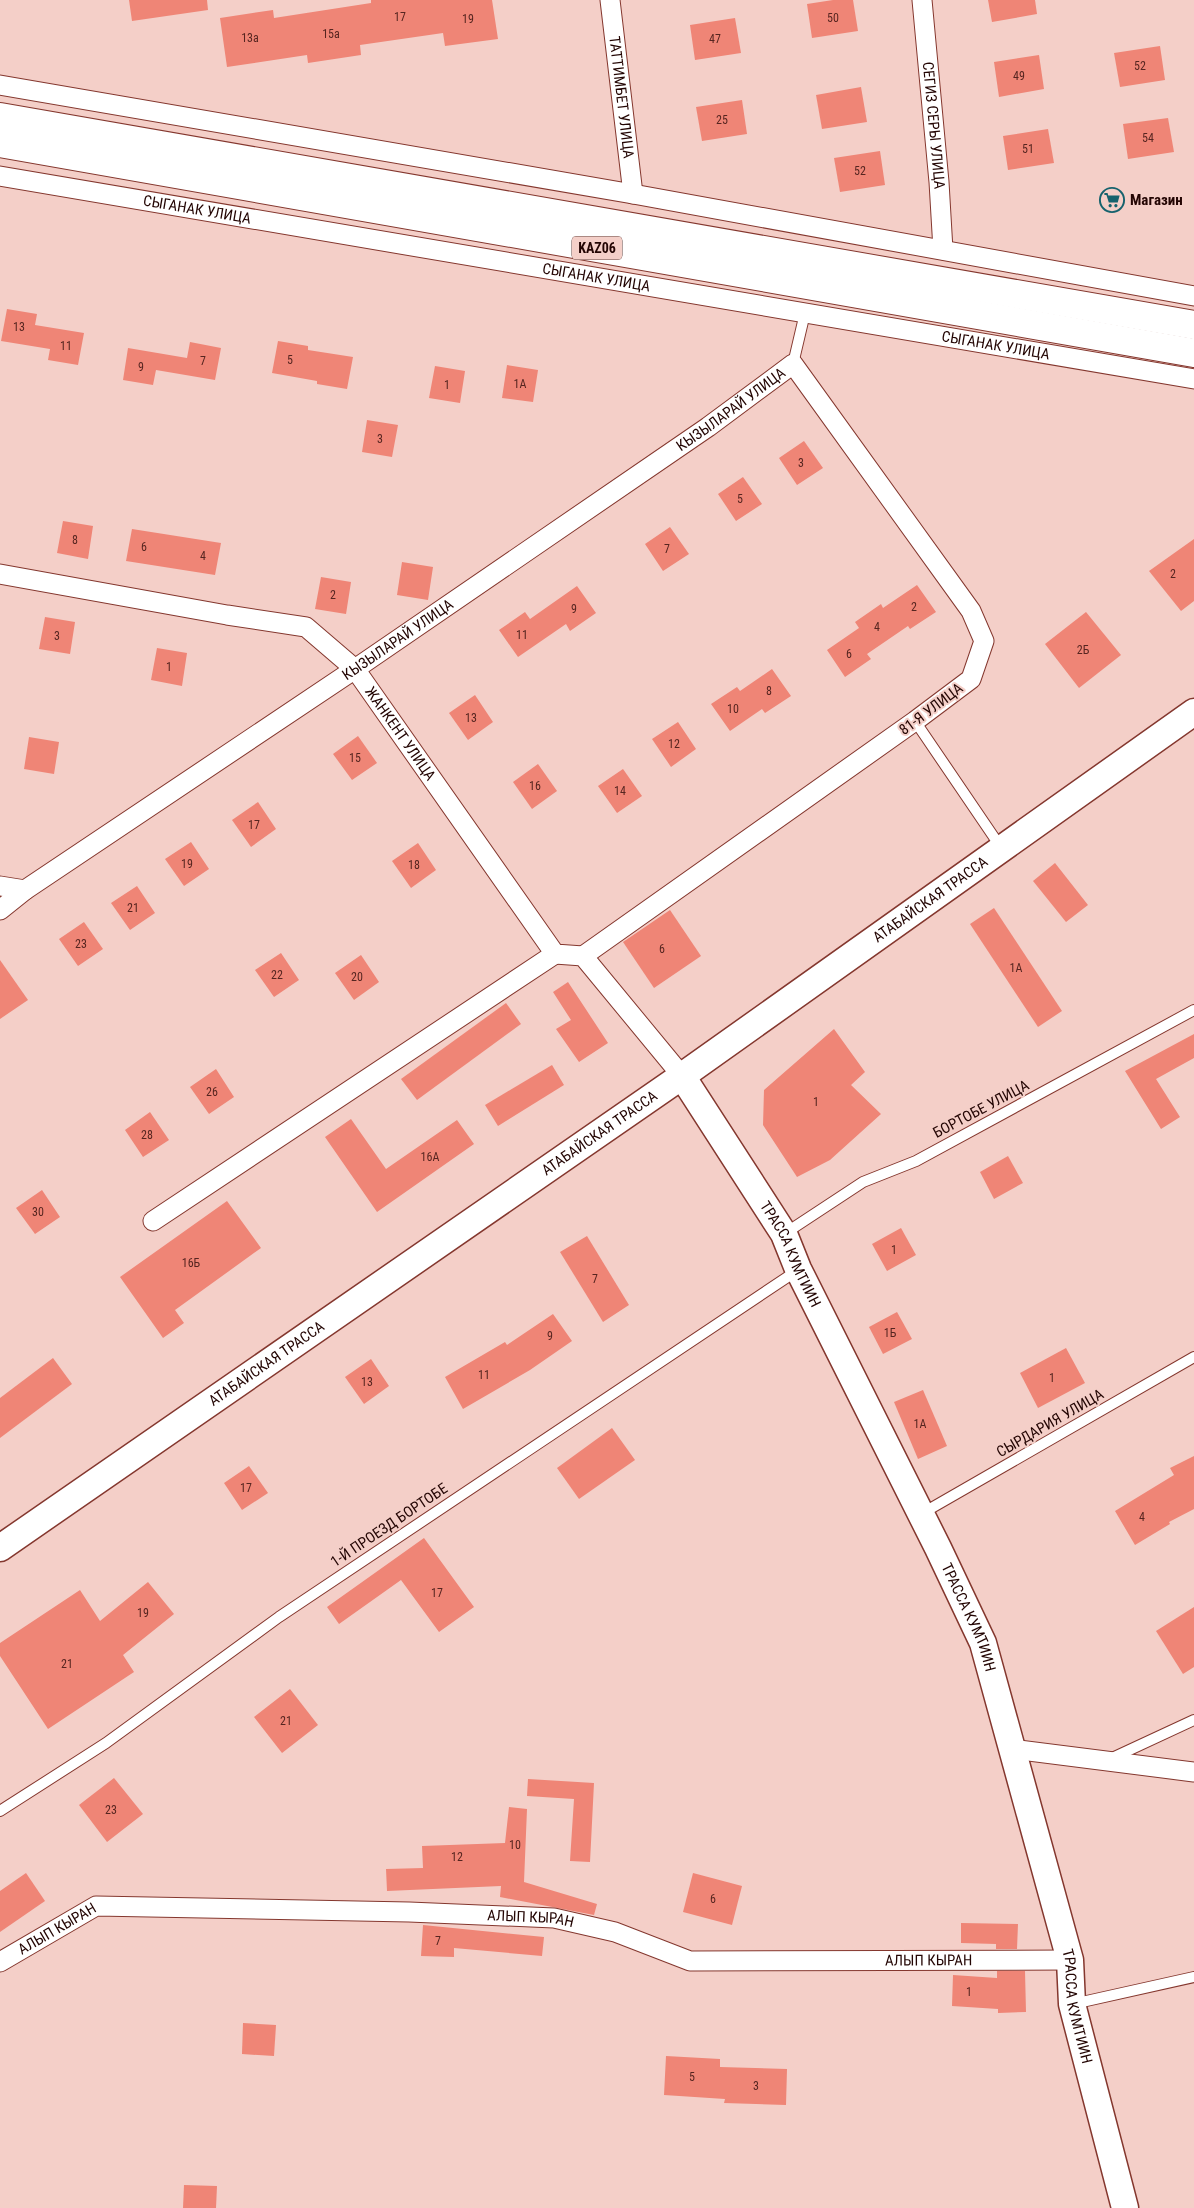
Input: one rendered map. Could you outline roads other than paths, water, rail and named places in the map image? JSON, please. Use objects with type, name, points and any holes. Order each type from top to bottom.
[{"type":"highway","name":"KАZ06","points":[[0,117],[1194,324]]},
{"type":"highway","name":"KАZ06","points":[[0,143],[1194,353]]},
{"type":"main road","name":"АТАБАЙСКАЯ ТРАССА","points":[[0,1548],[682,1076],[1194,712]]},
{"type":"main road","name":"ТРАССА КУМТИИН","points":[[682,1076],[784,1234],[798,1269],[938,1548],[983,1643],[1070,1960],[1072,2004],[1125,2208]]},
{"type":"street","name":"ТАТТИМБЕТ УЛИЦА","points":[[610,0],[633,194]]},
{"type":"street","name":"СЕГИЗ СЕРЫ УЛИЦА","points":[[922,0],[939,182],[943,250]]},
{"type":"street","points":[[0,85],[633,194],[1194,296]]},
{"type":"street","name":"СЫГАНАК УЛИЦА","points":[[0,176],[1194,379]]},
{"type":"street","name":"КЫЗЫЛАРАЙ УЛИЦА","points":[[0,910],[25,890],[355,669],[708,427],[793,364]]},
{"type":"street","name":"81-Я УЛИЦА","points":[[583,956],[915,721],[971,679],[984,641],[971,611],[793,364]]},
{"type":"street","name":"ЖАНКЕНТ УЛИЦА","points":[[0,574],[228,615],[306,626],[355,669],[555,954]]},
{"type":"street","points":[[0,886],[25,890]]},
{"type":"street","points":[[153,1221],[555,954],[583,956],[682,1076]]},
{"type":"street","points":[[1012,1749],[1194,1772]]},
{"type":"street","name":"АЛЫП КЫРАН","points":[[0,1962],[96,1906],[410,1912],[554,1918],[615,1932],[690,1960],[1070,1960]]},
{"type":"lane","points":[[793,364],[805,313]]},
{"type":"lane","points":[[915,721],[1002,849]]},
{"type":"lane","name":"БОРТОБЕ УЛИЦА","points":[[784,1234],[863,1182],[916,1161],[1194,1010]]},
{"type":"lane","name":"1-Й ПРОЕЗД БОРТОБЕ","points":[[0,1811],[106,1743],[278,1617],[798,1269]]},
{"type":"lane","name":"СЫРДАРИЯ УЛИЦА","points":[[920,1514],[1194,1357]]},
{"type":"lane","points":[[1107,1761],[1194,1720]]},
{"type":"lane","points":[[1072,2004],[1194,1976]]},
{"type":"place","name":"Магазин","points":[[1112,200]]}]
